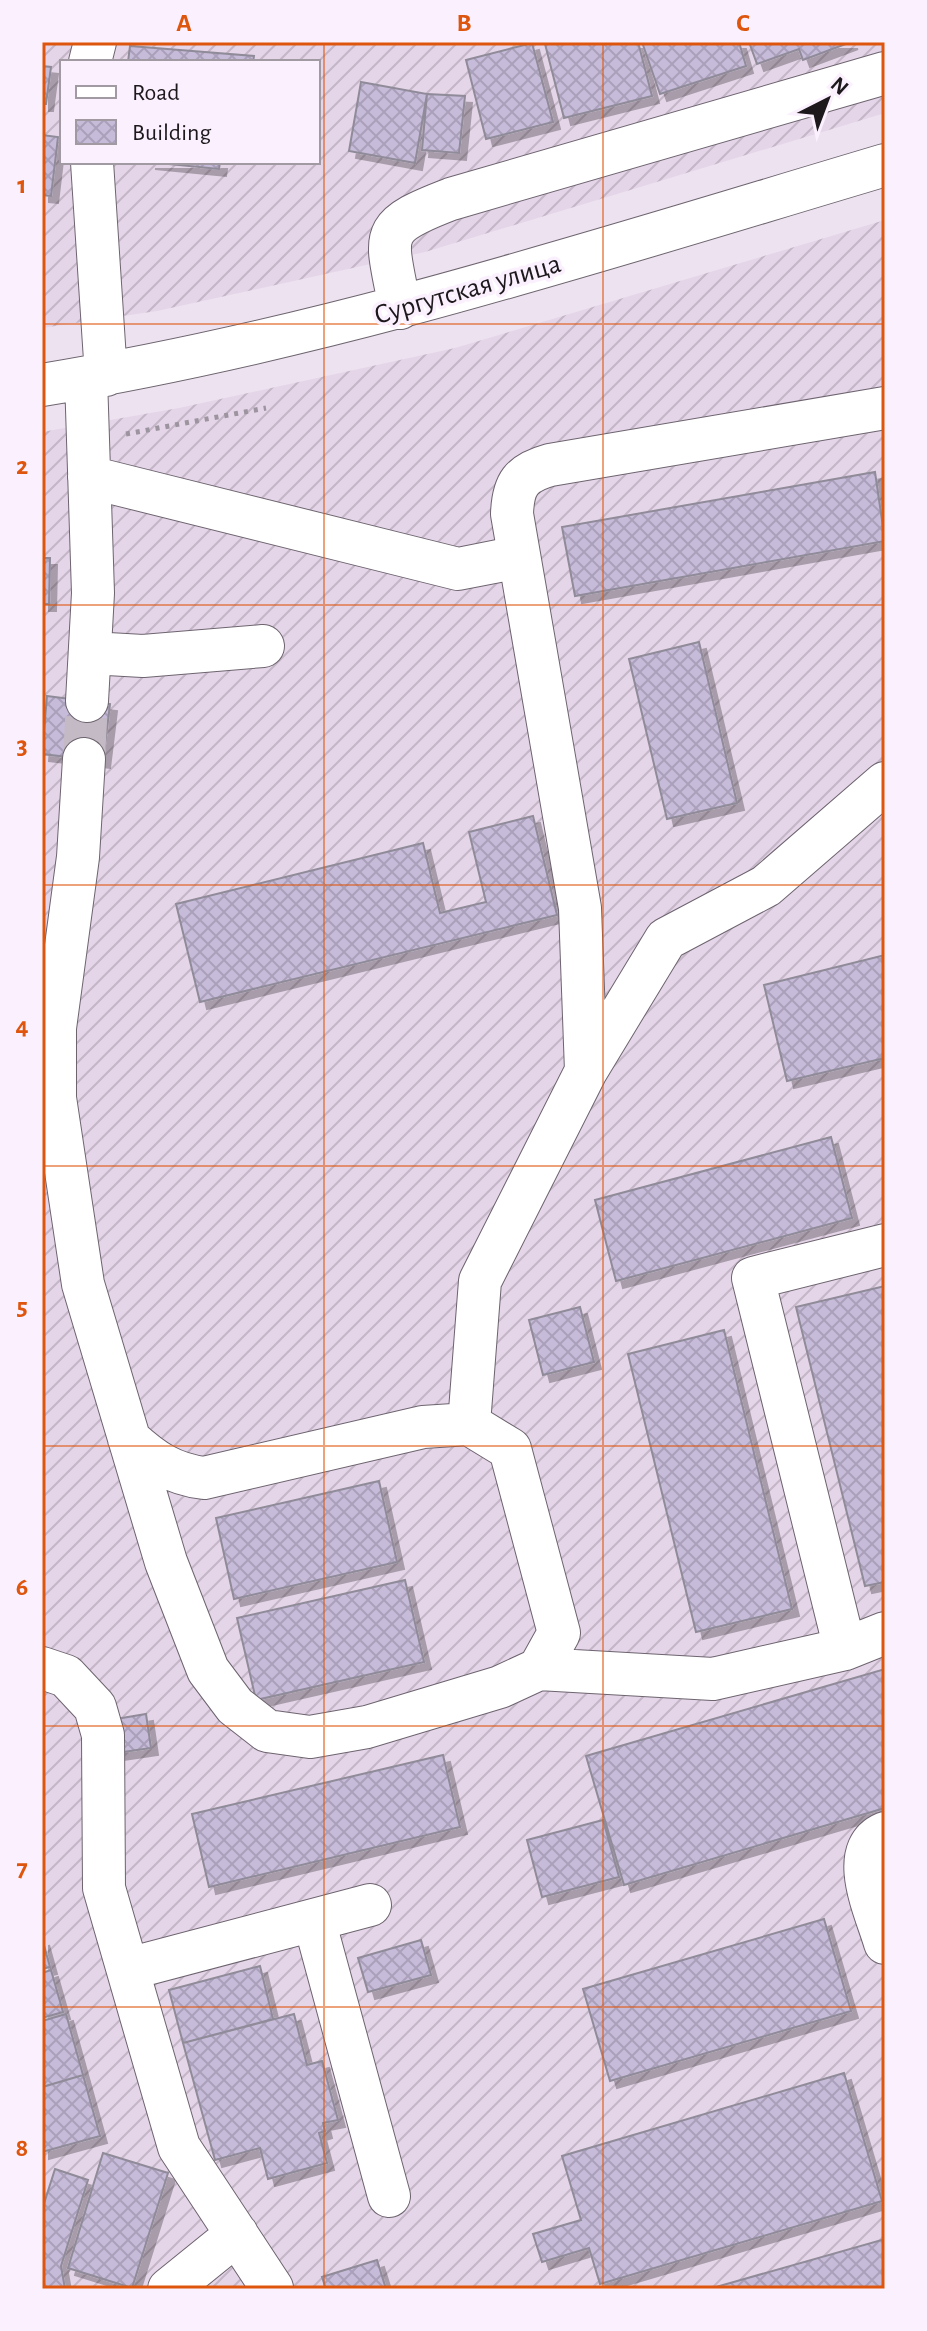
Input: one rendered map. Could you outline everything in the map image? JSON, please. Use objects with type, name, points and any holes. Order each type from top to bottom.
[{"type":"street","points":[[400,308],[389,248],[394,229],[406,216],[451,199],[885,73]]},
{"type":"street","points":[[87,701],[93,593],[88,459],[96,376],[92,164]]},
{"type":"street","name":"Сургутская улица","points":[[42,385],[273,340],[400,308],[885,165]]},
{"type":"street","points":[[586,1071],[580,908],[512,514],[513,490],[527,472],[885,408]]},
{"type":"street","points":[[88,459],[458,569],[519,557]]},
{"type":"street","points":[[90,653],[143,656],[263,646]]},
{"type":"street","points":[[84,759],[78,857],[55,1028],[55,1098],[83,1284],[166,1562],[208,1670],[235,1706],[267,1731],[310,1737],[367,1727],[500,1687],[539,1669],[713,1679],[845,1649],[885,1633]]},
{"type":"street","points":[[469,1424],[480,1281],[586,1071],[666,939],[766,886],[885,783]]},
{"type":"street","points":[[845,1649],[753,1278],[885,1245]]},
{"type":"street","points":[[129,1439],[155,1463],[181,1475],[204,1478],[423,1427],[469,1424],[510,1449],[559,1633],[539,1669]]},
{"type":"street","points":[[42,1668],[66,1676],[95,1707],[103,1735],[104,1888],[179,2147],[272,2288]]},
{"type":"street","points":[[885,1833],[867,1852],[864,1872],[885,1943]]},
{"type":"street","points":[[128,1969],[370,1905]]},
{"type":"street","points":[[314,1920],[389,2196]]},
{"type":"street","points":[[169,2289],[237,2234]]},
{"type":"path","points":[[88,459],[266,408]]},
{"type":"shaded area","points":[[42,42],[885,42],[885,113],[425,252],[157,311],[42,328]]},
{"type":"shaded area","points":[[885,220],[885,2289],[42,2289],[42,432],[179,408],[455,348]]},
{"type":"building","points":[[638,42],[652,96],[564,118],[545,44]]},
{"type":"building","points":[[642,42],[739,42],[746,66],[660,94]]},
{"type":"building","points":[[749,42],[851,42],[803,60],[799,49],[757,64]]},
{"type":"building","points":[[532,43],[553,122],[486,139],[466,60]]},
{"type":"building","points":[[130,46],[254,56],[253,60],[128,60]]},
{"type":"building","points":[[42,66],[51,67],[46,104],[42,104]]},
{"type":"building","points":[[361,82],[427,94],[415,163],[349,151]]},
{"type":"building","points":[[427,94],[465,96],[459,153],[422,150]]},
{"type":"building","points":[[42,135],[58,137],[51,196],[42,195]]},
{"type":"building","points":[[168,164],[220,164],[219,169]]},
{"type":"building","points":[[875,472],[885,541],[575,596],[562,527]]},
{"type":"building","points":[[42,558],[50,558],[49,604],[42,604]]},
{"type":"building","points":[[699,642],[737,803],[667,819],[629,659]]},
{"type":"building","points":[[47,696],[110,704],[103,761],[42,754]]},
{"type":"building","points":[[533,816],[557,915],[200,1002],[176,904],[423,843],[440,913],[486,902],[469,832]]},
{"type":"building","points":[[885,955],[885,1058],[787,1081],[764,985]]},
{"type":"building","points":[[831,1137],[852,1218],[616,1281],[595,1200]]},
{"type":"building","points":[[885,1286],[885,1582],[865,1586],[796,1307]]},
{"type":"building","points":[[580,1307],[594,1362],[543,1375],[529,1320]]},
{"type":"building","points":[[724,1330],[792,1609],[696,1632],[628,1354]]},
{"type":"building","points":[[379,1481],[397,1562],[234,1599],[216,1518]]},
{"type":"building","points":[[405,1580],[424,1662],[256,1700],[237,1618]]},
{"type":"building","points":[[885,1669],[885,1808],[624,1885],[586,1756]]},
{"type":"building","points":[[146,1714],[151,1748],[116,1753],[110,1720]]},
{"type":"building","points":[[443,1755],[460,1827],[209,1887],[192,1814]]},
{"type":"building","points":[[603,1820],[619,1877],[542,1897],[527,1840]]},
{"type":"building","points":[[824,1919],[851,2011],[610,2081],[583,1989]]},
{"type":"building","points":[[42,1938],[50,1967],[42,1969]]},
{"type":"building","points":[[421,1940],[431,1975],[368,1992],[358,1958]]},
{"type":"building","points":[[260,1966],[273,2019],[183,2043],[169,1990]]},
{"type":"building","points":[[51,1970],[63,2012],[42,2018],[42,1973]]},
{"type":"building","points":[[66,2014],[83,2075],[43,2087],[42,2021]]},
{"type":"building","points":[[294,2014],[307,2065],[322,2061],[338,2120],[323,2123],[325,2131],[319,2133],[327,2163],[268,2179],[260,2148],[215,2160],[183,2043]]},
{"type":"building","points":[[844,2073],[882,2201],[600,2284],[589,2248],[542,2262],[533,2234],[581,2220],[562,2156]]},
{"type":"building","points":[[83,2075],[100,2136],[42,2152],[42,2087]]},
{"type":"building","points":[[103,2153],[168,2173],[132,2288],[68,2268]]},
{"type":"building","points":[[55,2169],[88,2180],[61,2266],[65,2289],[42,2289],[42,2210]]},
{"type":"building","points":[[885,2239],[885,2289],[709,2289]]},
{"type":"building","points":[[377,2260],[386,2289],[326,2289],[322,2277]]},
{"type":"tunnel","points":[[84,759],[87,701]]}]
